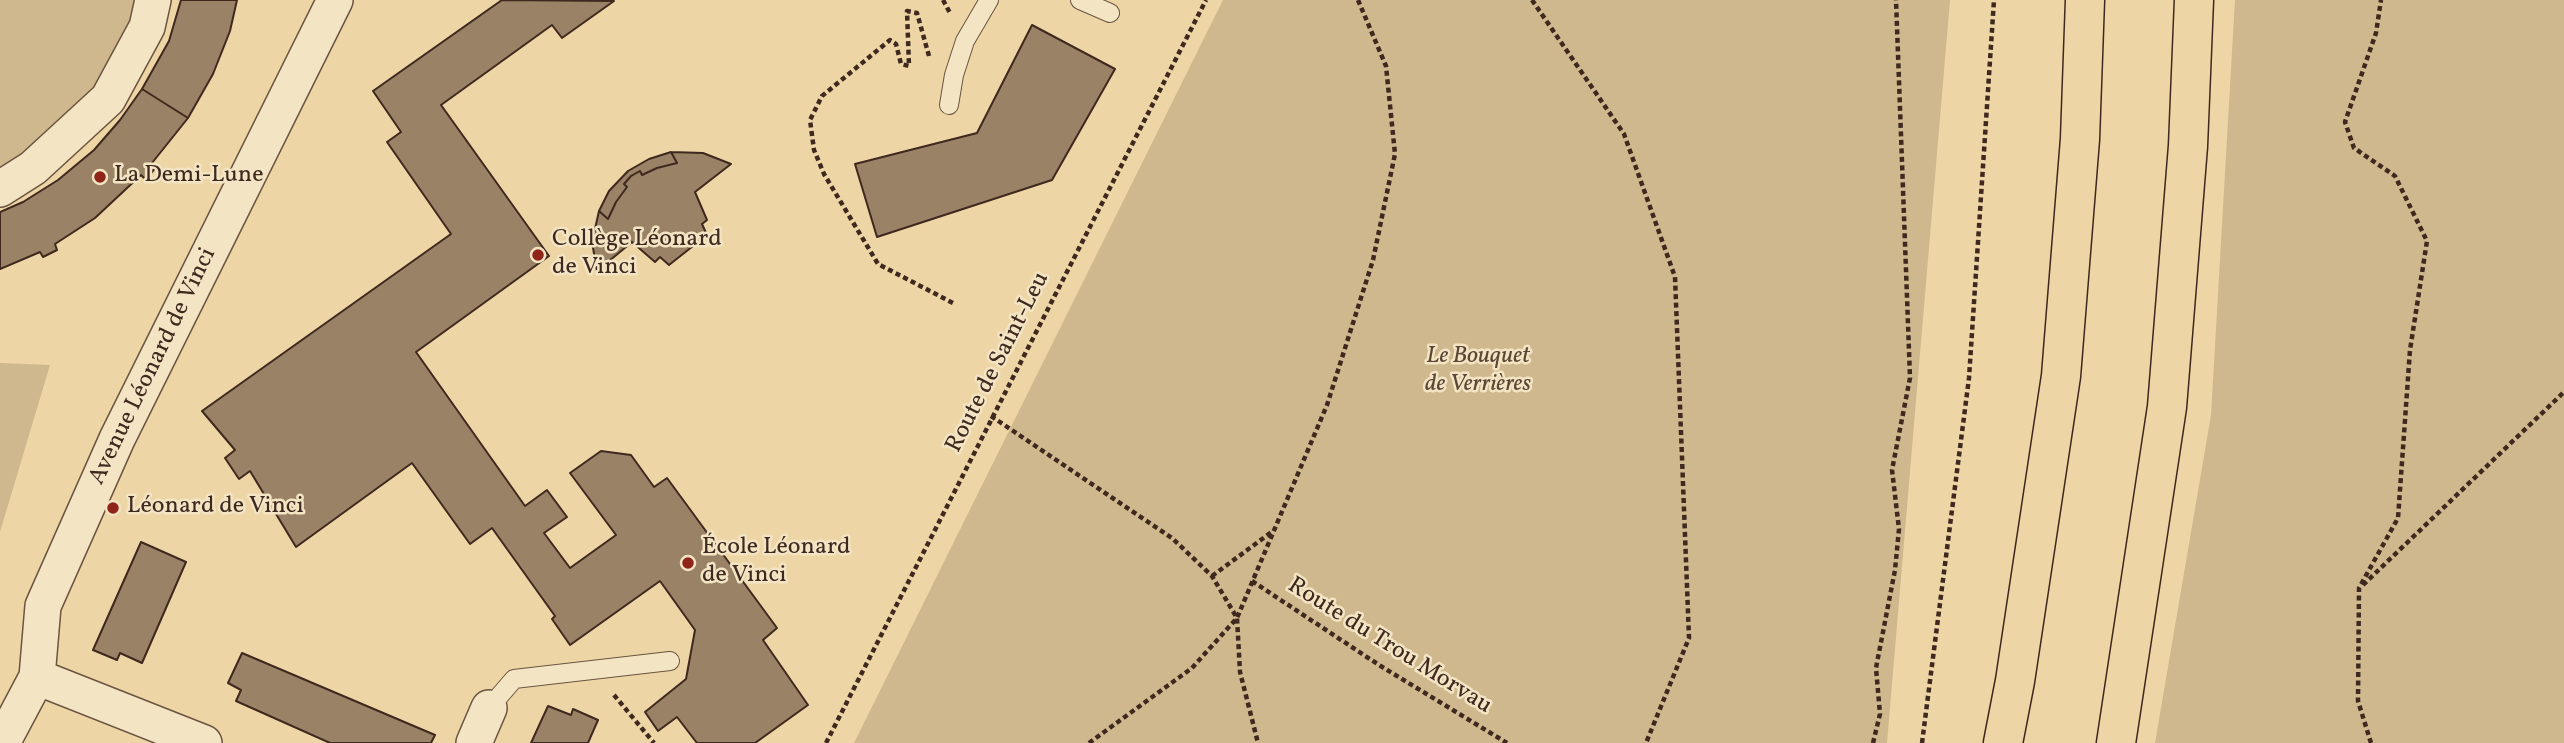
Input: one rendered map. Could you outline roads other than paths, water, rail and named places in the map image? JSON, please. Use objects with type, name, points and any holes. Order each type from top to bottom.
[{"type":"highway","points":[[2003,743],[2015,681],[2061,376],[2080,139],[2085,0]]},
{"type":"highway","points":[[2116,743],[2167,407],[2188,146],[2194,0]]},
{"type":"street","points":[[0,189],[33,168],[108,99],[147,27],[153,0]]},
{"type":"street","name":"Avenue Léonard de Vinci","points":[[2,743],[37,677],[43,606],[117,439],[335,0]]},
{"type":"street","points":[[37,677],[204,743]]},
{"type":"street","points":[[474,743],[489,708]]},
{"type":"lane","points":[[949,105],[954,75],[965,41],[989,0]]},
{"type":"lane","points":[[1080,0],[1110,13]]},
{"type":"lane","points":[[489,708],[514,679],[670,661]]},
{"type":"place","name":"La Demi-Lune","points":[[100,177]]},
{"type":"place","name":"Collège Léonard de Vinci","points":[[538,255]]},
{"type":"place","name":"Léonard de Vinci","points":[[113,508]]},
{"type":"place","name":"École Léonard de Vinci","points":[[688,563]]},
{"type":"park label","name":"Le Bouquet de Verrières","points":[[1478,372]]}]
